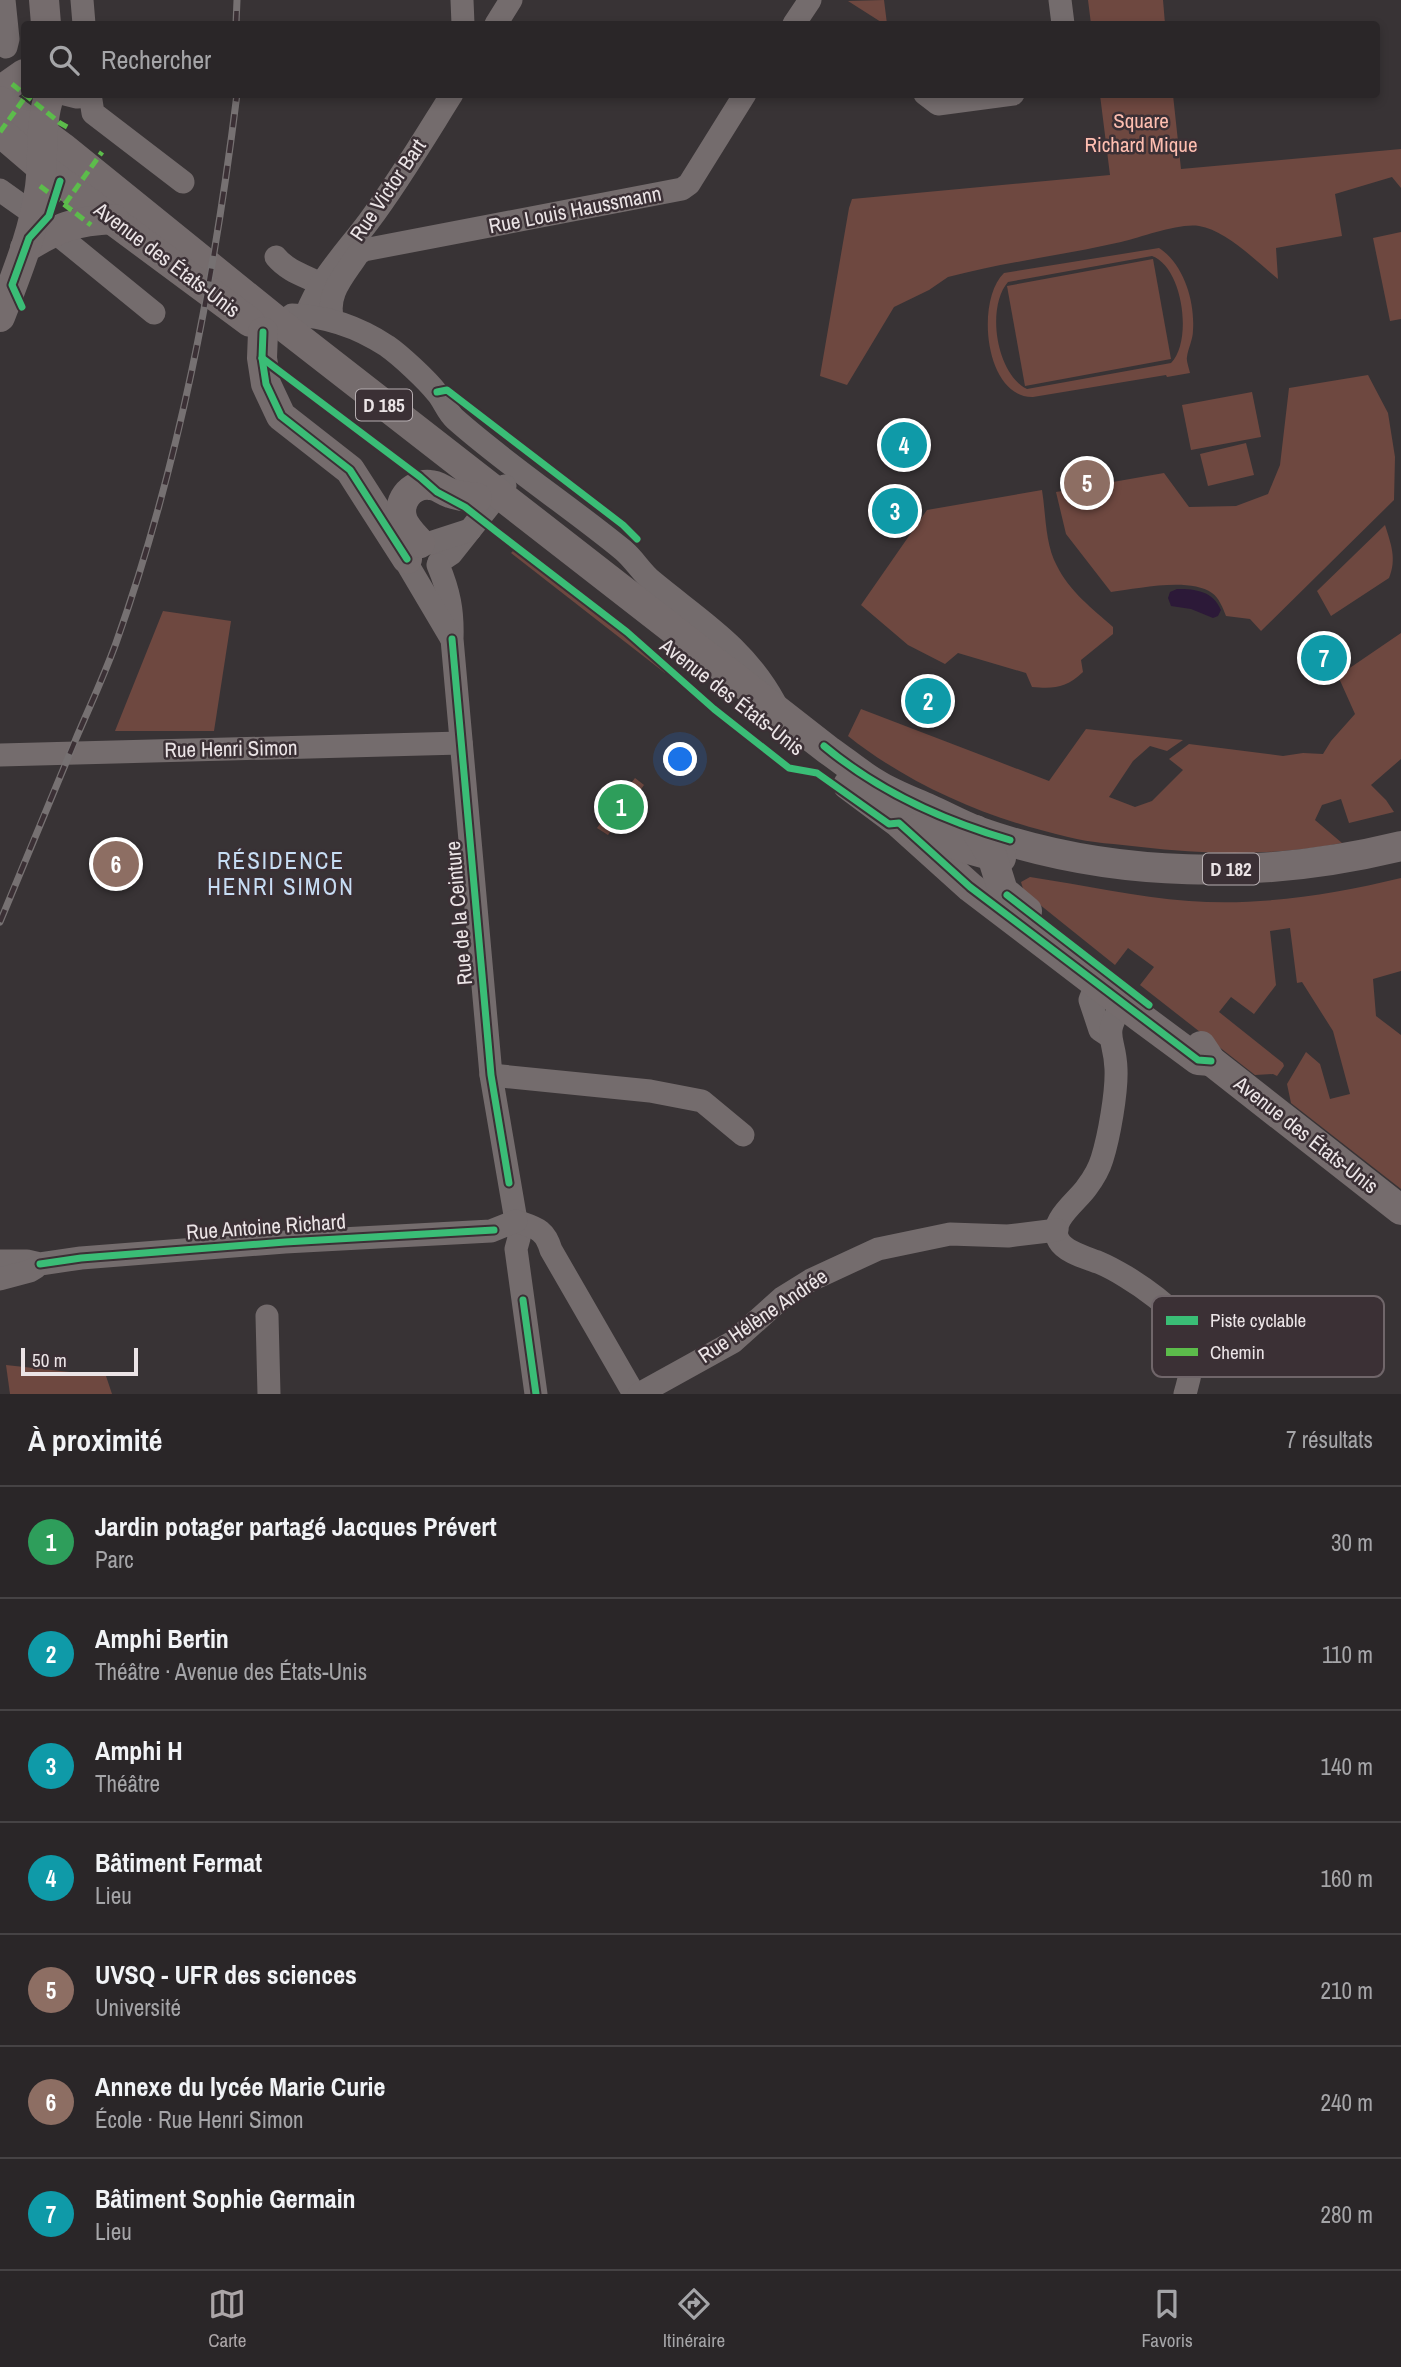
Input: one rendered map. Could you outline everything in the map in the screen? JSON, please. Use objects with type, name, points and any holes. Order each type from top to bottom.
[{"type":"main road","points":[[44,0],[46,21]]},
{"type":"main road","points":[[0,91],[21,76]]},
{"type":"main road","points":[[0,317],[36,233],[48,216],[52,157],[45,111],[50,98]]},
{"type":"main road","name":"Avenue des États-Unis","points":[[0,102],[114,219],[177,253]]},
{"type":"main road","name":"Avenue des États-Unis","points":[[0,132],[52,157],[238,300],[283,324],[511,515],[803,753],[899,823],[970,887],[1113,989]]},
{"type":"main road","points":[[36,233],[87,220],[114,219]]},
{"type":"main road","points":[[283,324],[262,358],[266,384],[281,416],[350,470],[425,557]]},
{"type":"main road","points":[[425,557],[401,517],[401,507],[410,491],[419,485],[428,484],[450,493],[482,491]]},
{"type":"main road","name":"Avenue des États-Unis","points":[[511,515],[778,709],[877,785],[976,830],[992,856],[1000,885],[1007,895],[1198,1060],[1211,1061],[1401,1210]]},
{"type":"main road","name":"D 182","points":[[899,823],[965,848],[1029,866],[1123,880],[1205,887],[1244,887],[1321,880],[1401,863]]},
{"type":"main road","name":"D 182","points":[[976,830],[1060,854],[1166,868],[1246,870],[1319,863],[1401,846]]},
{"type":"street","points":[[4,0],[8,39],[3,45],[21,60]]},
{"type":"street","points":[[82,0],[84,21]]},
{"type":"street","points":[[461,0],[463,21]]},
{"type":"street","points":[[498,21],[511,0]]},
{"type":"street","points":[[1060,0],[1063,21]]},
{"type":"street","points":[[90,98],[93,113],[183,182]]},
{"type":"street","name":"Rue Victor Bart","points":[[328,287],[449,98]]},
{"type":"street","name":"Rue Louis Haussmann","points":[[385,246],[681,189],[689,184],[743,98]]},
{"type":"street","points":[[930,98],[938,104],[983,98]]},
{"type":"street","points":[[0,190],[36,233],[62,238],[154,313]]},
{"type":"street","points":[[370,220],[385,246]]},
{"type":"street","name":"Rue Victor Bart","points":[[328,287],[358,254],[364,250],[385,246]]},
{"type":"street","points":[[276,257],[293,272],[328,287]]},
{"type":"street","points":[[328,287],[333,321]]},
{"type":"street","points":[[283,324],[313,296],[328,287]]},
{"type":"street","name":"Avenue des États-Unis","points":[[283,324],[333,321],[356,329],[388,347],[437,393],[452,416],[518,471],[557,497],[627,552],[649,578],[726,639],[764,682],[778,709]]},
{"type":"street","points":[[425,557],[470,530],[518,471]]},
{"type":"street","name":"Rue de la Ceinture","points":[[425,557],[452,639],[491,1075],[517,1232],[516,1249],[536,1394]]},
{"type":"street","name":"Rue Henri Simon","points":[[0,755],[461,743]]},
{"type":"street","points":[[1109,1036],[1100,1030],[1090,1000],[1113,989],[1109,1036],[1116,1069],[1107,1136],[1101,1160],[1086,1189],[1060,1220],[1057,1230],[1059,1242],[1068,1250],[1121,1272],[1155,1296]]},
{"type":"street","points":[[491,1075],[650,1091],[702,1101],[743,1135]]},
{"type":"street","name":"Rue Antoine Richard","points":[[0,1261],[40,1264],[81,1258],[275,1243],[494,1230],[517,1232]]},
{"type":"street","name":"Rue Hélène Andrée","points":[[639,1394],[733,1342],[782,1298],[811,1280],[878,1249],[950,1234],[1009,1236],[1057,1230]]},
{"type":"street","points":[[517,1232],[551,1250],[634,1394]]},
{"type":"street","name":"Rue Antoine Richard","points":[[0,1279],[30,1271],[40,1264]]},
{"type":"street","points":[[267,1316],[269,1394]]},
{"type":"green space","points":[[884,0],[887,21],[879,21],[848,1]]},
{"type":"green space","points":[[1088,0],[1163,0],[1165,21],[1091,21]]},
{"type":"green space","name":"Square Richard Mique","points":[[1100,98],[1173,98],[1181,169],[1401,149],[1401,188],[1392,177],[1335,194],[1342,236],[1276,248],[1278,279],[1220,234],[1199,226],[1171,228],[1100,247],[948,277],[929,290],[894,307],[847,385],[820,376],[852,199],[1110,175]]},
{"type":"green space","points":[[1401,232],[1401,319],[1390,321],[1373,238]]},
{"type":"green space","points":[[1159,248],[1175,264],[1190,296],[1193,334],[1187,359],[1190,373],[1033,397],[1017,393],[1004,382],[995,366],[990,346],[990,304],[995,286],[1004,273]],"holes":[[[1152,256],[1163,263],[1177,289],[1183,322],[1178,353],[1171,363],[1027,389],[1016,381],[1002,355],[996,323],[1001,293],[1008,282]]]},
{"type":"green space","points":[[1153,259],[1171,359],[1025,386],[1007,286]]},
{"type":"green space","points":[[1368,375],[1388,413],[1395,457],[1394,500],[1261,631],[1250,619],[1226,616],[1217,598],[1202,588],[1163,585],[1111,592],[1066,534],[1056,492],[1164,473],[1189,507],[1236,506],[1268,494],[1280,465],[1289,388]]},
{"type":"green space","points":[[1252,392],[1261,437],[1191,450],[1182,405]]},
{"type":"green space","points":[[1246,443],[1254,475],[1208,486],[1200,454]]},
{"type":"green space","points":[[1042,490],[1048,539],[1057,566],[1075,592],[1113,627],[1113,634],[1081,660],[1083,672],[1071,681],[1053,687],[1032,687],[1026,673],[958,653],[945,664],[908,645],[861,605],[927,510]]},
{"type":"green space","points":[[1385,525],[1393,558],[1389,578],[1331,616],[1317,591]]},
{"type":"green space","points":[[515,549],[668,669],[665,673],[511,553]]},
{"type":"green space","points":[[163,611],[231,621],[214,731],[115,731]]},
{"type":"green space","points":[[1401,633],[1401,759],[1371,785],[1394,812],[1349,823],[1341,799],[1322,805],[1315,820],[1342,843],[1267,852],[1217,853],[1077,839],[1009,821],[952,798],[898,770],[848,736],[861,709],[1049,781],[1086,729],[1183,740],[1167,751],[1150,746],[1133,761],[1109,797],[1135,807],[1152,801],[1183,770],[1169,759],[1189,744],[1283,756],[1323,754],[1355,714],[1338,676]]},
{"type":"green space","points":[[635,778],[644,785],[608,835],[597,828]]},
{"type":"green space","points":[[1030,877],[1149,897],[1216,902],[1296,898],[1401,878],[1401,971],[1373,979],[1376,1016],[1401,1035],[1401,1189],[1291,1103],[1287,1084],[1306,1052],[1320,1064],[1330,1099],[1350,1094],[1333,1031],[1302,982],[1297,983],[1290,928],[1270,931],[1276,985],[1254,1014],[1231,997],[1219,1012],[1283,1063],[1284,1066],[1277,1076],[1255,1075],[1140,985],[1154,967],[1128,948],[1115,965],[1024,892],[1021,882]]},
{"type":"green space","points":[[6,1365],[106,1376],[112,1394],[10,1394]]},
{"type":"shaded area","points":[[1177,589],[1209,595],[1221,610],[1218,616],[1213,618],[1191,609],[1171,606],[1168,598],[1170,592]]},
{"type":"railway","points":[[236,21],[237,0]]},
{"type":"railway","points":[[0,922],[111,655],[158,509],[192,372],[217,233],[236,98]]},
{"type":"marked path","points":[[12,84],[21,91]]},
{"type":"marked path","points":[[0,132],[25,98]]},
{"type":"marked path","points":[[29,98],[69,128]]},
{"type":"marked path","points":[[65,204],[102,152]]},
{"type":"marked path","points":[[40,186],[91,225]]},
{"type":"cycle path","points":[[22,307],[12,285],[29,238],[49,216],[60,181]]},
{"type":"cycle path","points":[[263,332],[262,358],[266,384],[281,416],[350,470],[407,559]]},
{"type":"cycle path","points":[[262,358],[437,492],[465,507],[627,632],[714,709],[789,768],[817,773],[889,824],[899,823],[970,887],[1198,1060],[1211,1061]]},
{"type":"cycle path","points":[[437,392],[447,390],[623,525],[637,539]]},
{"type":"cycle path","points":[[452,639],[491,1075],[509,1183]]},
{"type":"cycle path","points":[[824,746],[866,777],[912,802],[936,814],[1010,840]]},
{"type":"cycle path","points":[[1007,895],[1149,1005]]},
{"type":"cycle path","points":[[40,1264],[81,1258],[285,1242],[494,1230]]},
{"type":"cycle path","points":[[523,1300],[536,1394]]},
{"type":"place","name":"Bâtiment Fermat","points":[[904,445]]},
{"type":"place","name":"UVSQ - UFR des sciences","points":[[1087,483]]},
{"type":"place","name":"Amphi H","points":[[895,511]]},
{"type":"place","name":"Bâtiment Sophie Germain","points":[[1324,658]]},
{"type":"place","name":"Amphi Bertin","points":[[928,701]]},
{"type":"place","name":"Jardin potager partagé Jacques Prévert","points":[[621,807]]},
{"type":"place","name":"Annexe du lycée Marie Curie","points":[[116,864]]},
{"type":"district","name":"RÉSIDENCE HENRI SIMON","points":[[281,874]]}]
